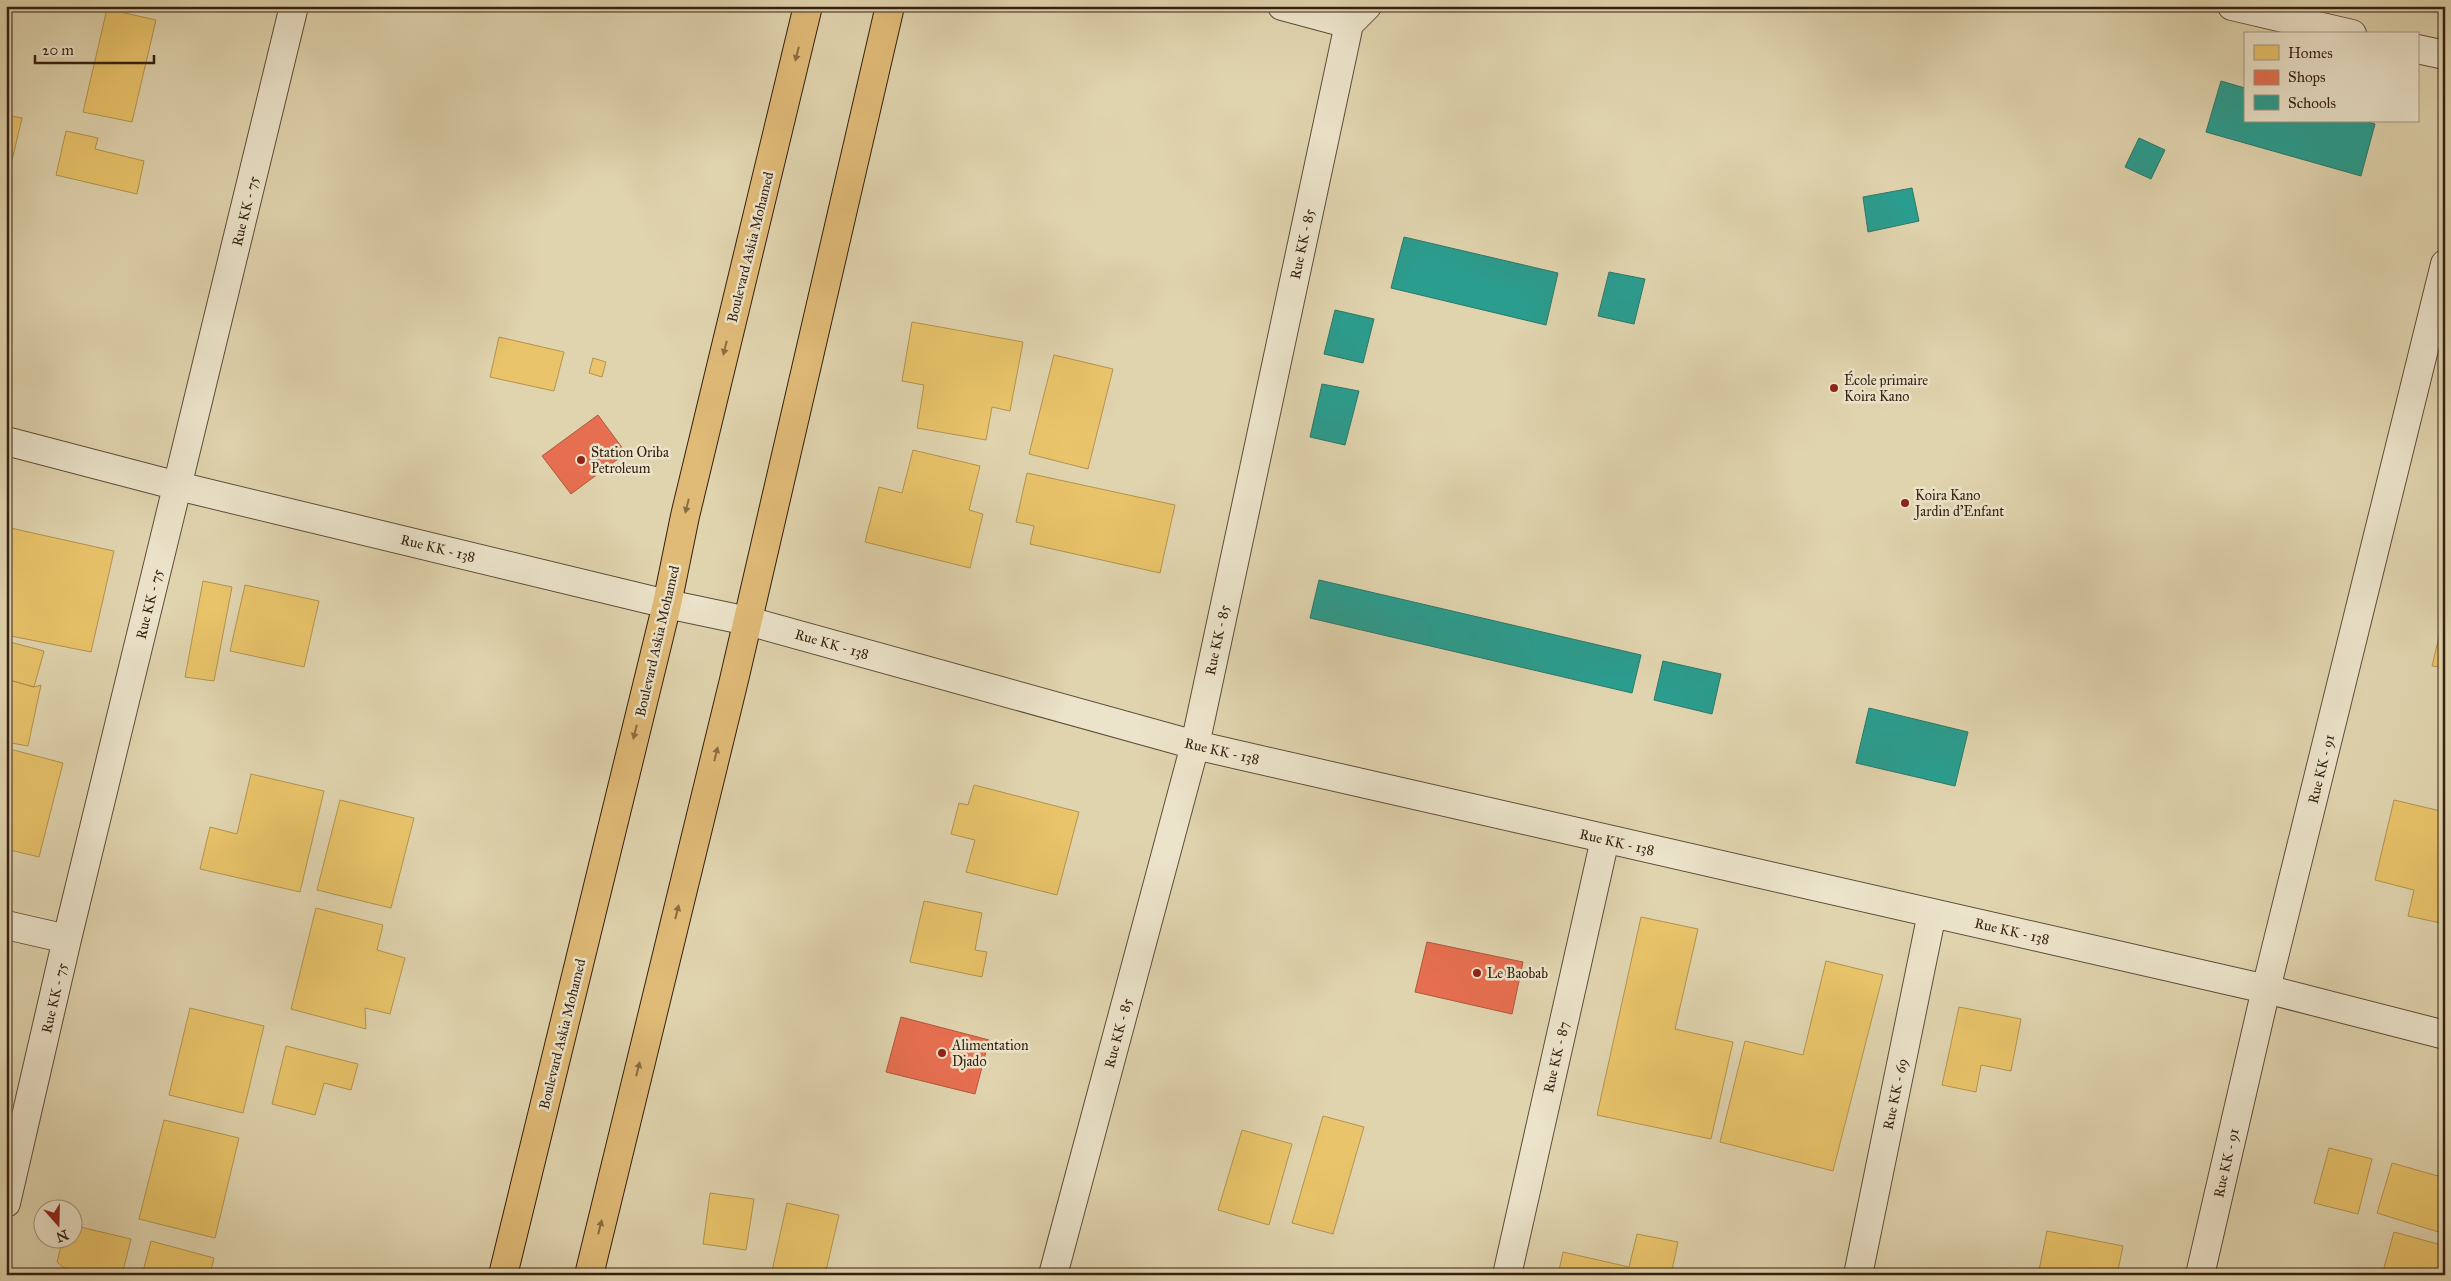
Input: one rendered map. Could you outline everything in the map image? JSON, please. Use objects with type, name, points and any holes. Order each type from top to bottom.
[{"type":"main road","name":"Boulevard Askia Mohamed","points":[[502,1275],[667,604],[687,506],[808,6]]},
{"type":"main road","points":[[589,1275],[748,621],[890,6]]},
{"type":"street","name":"Rue KK - 75","points":[[6,1203],[67,939],[294,6]]},
{"type":"street","points":[[1282,6],[1358,15]]},
{"type":"street","points":[[2232,6],[2343,32]]},
{"type":"street","name":"Rue KK - 85","points":[[1053,1275],[1195,745],[1358,15]]},
{"type":"street","points":[[2418,49],[2445,55]]},
{"type":"street","name":"Rue KK - 91","points":[[2200,1275],[2266,989],[2445,264]]},
{"type":"street","name":"Rue KK - 138","points":[[6,441],[178,486],[667,604],[748,621],[1195,745],[2266,989],[2445,1034]]},
{"type":"street","name":"Rue KK - 87","points":[[1507,1275],[1605,839]]},
{"type":"street","name":"Rue KK - 69","points":[[1858,1275],[1932,914]]},
{"type":"street","points":[[6,924],[67,939]]},
{"type":"building: Homes","points":[[107,9],[156,20],[132,122],[83,112]]},
{"type":"building: Homes","points":[[6,115],[22,118],[6,186]]},
{"type":"building: Homes","points":[[66,131],[98,138],[95,149],[144,161],[137,194],[56,175]]},
{"type":"building: Homes","points":[[912,322],[1023,342],[1010,411],[992,407],[986,440],[917,428],[924,385],[902,381]]},
{"type":"building: Homes","points":[[499,337],[564,352],[554,391],[490,377]]},
{"type":"building: Homes","points":[[1054,355],[1113,369],[1088,469],[1029,454]]},
{"type":"building: Homes","points":[[593,358],[606,362],[602,377],[589,373]]},
{"type":"building: Homes","points":[[913,450],[980,466],[969,510],[983,514],[970,568],[865,542],[879,487],[902,493]]},
{"type":"building: Homes","points":[[1027,473],[1175,505],[1160,573],[1030,544],[1034,526],[1016,522]]},
{"type":"building: Homes","points":[[6,527],[114,551],[91,652],[6,635]]},
{"type":"building: Homes","points":[[203,581],[232,587],[214,681],[185,677]]},
{"type":"building: Homes","points":[[245,585],[319,601],[304,667],[230,651]]},
{"type":"building: Homes","points":[[2445,612],[2445,668],[2432,666]]},
{"type":"building: Homes","points":[[6,641],[44,651],[34,687],[6,679]]},
{"type":"building: Homes","points":[[6,679],[34,687],[41,685],[28,746],[6,742]]},
{"type":"building: Homes","points":[[6,748],[63,763],[39,857],[6,849]]},
{"type":"building: Homes","points":[[251,774],[324,791],[300,892],[200,869],[210,827],[237,834]]},
{"type":"building: Homes","points":[[974,785],[1079,812],[1057,895],[966,872],[975,840],[951,834],[959,803],[968,805]]},
{"type":"building: Homes","points":[[340,800],[414,818],[391,908],[317,890]]},
{"type":"building: Homes","points":[[2394,800],[2445,812],[2445,924],[2408,916],[2414,890],[2375,880]]},
{"type":"building: Homes","points":[[924,901],[982,913],[975,950],[987,952],[982,977],[910,962]]},
{"type":"building: Homes","points":[[316,908],[383,925],[377,950],[405,958],[390,1014],[365,1008],[366,1029],[291,1009]]},
{"type":"building: Homes","points":[[1641,917],[1698,929],[1675,1029],[1733,1042],[1711,1139],[1597,1115]]},
{"type":"building: Homes","points":[[1826,961],[1883,975],[1833,1171],[1720,1142],[1745,1041],[1803,1055]]},
{"type":"building: Homes","points":[[1959,1007],[2021,1019],[2011,1071],[1981,1065],[1976,1092],[1942,1085]]},
{"type":"building: Homes","points":[[190,1008],[264,1026],[243,1113],[169,1095]]},
{"type":"building: Homes","points":[[286,1046],[358,1064],[351,1090],[324,1083],[315,1115],[272,1104]]},
{"type":"building: Homes","points":[[1323,1116],[1364,1127],[1333,1234],[1292,1223]]},
{"type":"building: Homes","points":[[164,1120],[239,1138],[215,1238],[139,1219]]},
{"type":"building: Homes","points":[[1242,1130],[1292,1144],[1269,1225],[1218,1210]]},
{"type":"building: Homes","points":[[2329,1148],[2372,1159],[2358,1214],[2314,1203]]},
{"type":"building: Homes","points":[[2392,1163],[2445,1178],[2445,1234],[2377,1213]]},
{"type":"building: Homes","points":[[710,1193],[754,1199],[746,1250],[703,1244]]},
{"type":"building: Homes","points":[[787,1203],[839,1215],[825,1275],[790,1275],[772,1271]]},
{"type":"building: Homes","points":[[82,1227],[131,1239],[122,1275],[69,1275],[69,1272],[57,1262],[60,1248],[82,1248]]},
{"type":"building: Homes","points":[[2047,1231],[2123,1246],[2117,1275],[2038,1275]]},
{"type":"building: Homes","points":[[2394,1232],[2445,1246],[2445,1257],[2440,1275],[2382,1275]]},
{"type":"building: Homes","points":[[1637,1234],[1678,1242],[1671,1275],[1558,1275],[1563,1252],[1629,1267]]},
{"type":"building: Homes","points":[[151,1241],[214,1258],[210,1275],[142,1275]]},
{"type":"building: Shops","points":[[598,415],[626,453],[571,494],[542,456]]},
{"type":"building: Shops","points":[[1427,942],[1523,962],[1512,1014],[1415,992]]},
{"type":"building: Shops","points":[[901,1017],[989,1040],[975,1094],[886,1072]]},
{"type":"building: Schools","points":[[2221,81],[2244,88],[2244,122],[2368,122],[2375,124],[2361,176],[2206,132]]},
{"type":"building: Schools","points":[[2139,138],[2165,150],[2151,179],[2125,167]]},
{"type":"building: Schools","points":[[1912,188],[1919,221],[1868,232],[1863,197]]},
{"type":"building: Schools","points":[[1404,237],[1558,273],[1546,325],[1391,288]]},
{"type":"building: Schools","points":[[1609,272],[1645,279],[1634,324],[1598,316]]},
{"type":"building: Schools","points":[[1335,310],[1374,319],[1363,363],[1324,354]]},
{"type":"building: Schools","points":[[1322,384],[1359,391],[1345,445],[1310,437]]},
{"type":"building: Schools","points":[[1319,580],[1641,655],[1632,693],[1310,618]]},
{"type":"building: Schools","points":[[1663,661],[1721,674],[1712,714],[1654,700]]},
{"type":"building: Schools","points":[[1869,708],[1968,732],[1955,786],[1856,763]]},
{"type":"place","name":"École primaire Koira Kano","points":[[1834,388]]},
{"type":"place","name":"Station Oriba Petroleum","points":[[581,460]]},
{"type":"place","name":"Koira Kano Jardin d'Enfant","points":[[1905,503]]},
{"type":"place","name":"Le Baobab","points":[[1477,973]]},
{"type":"place","name":"Alimentation Djado","points":[[942,1053]]}]
